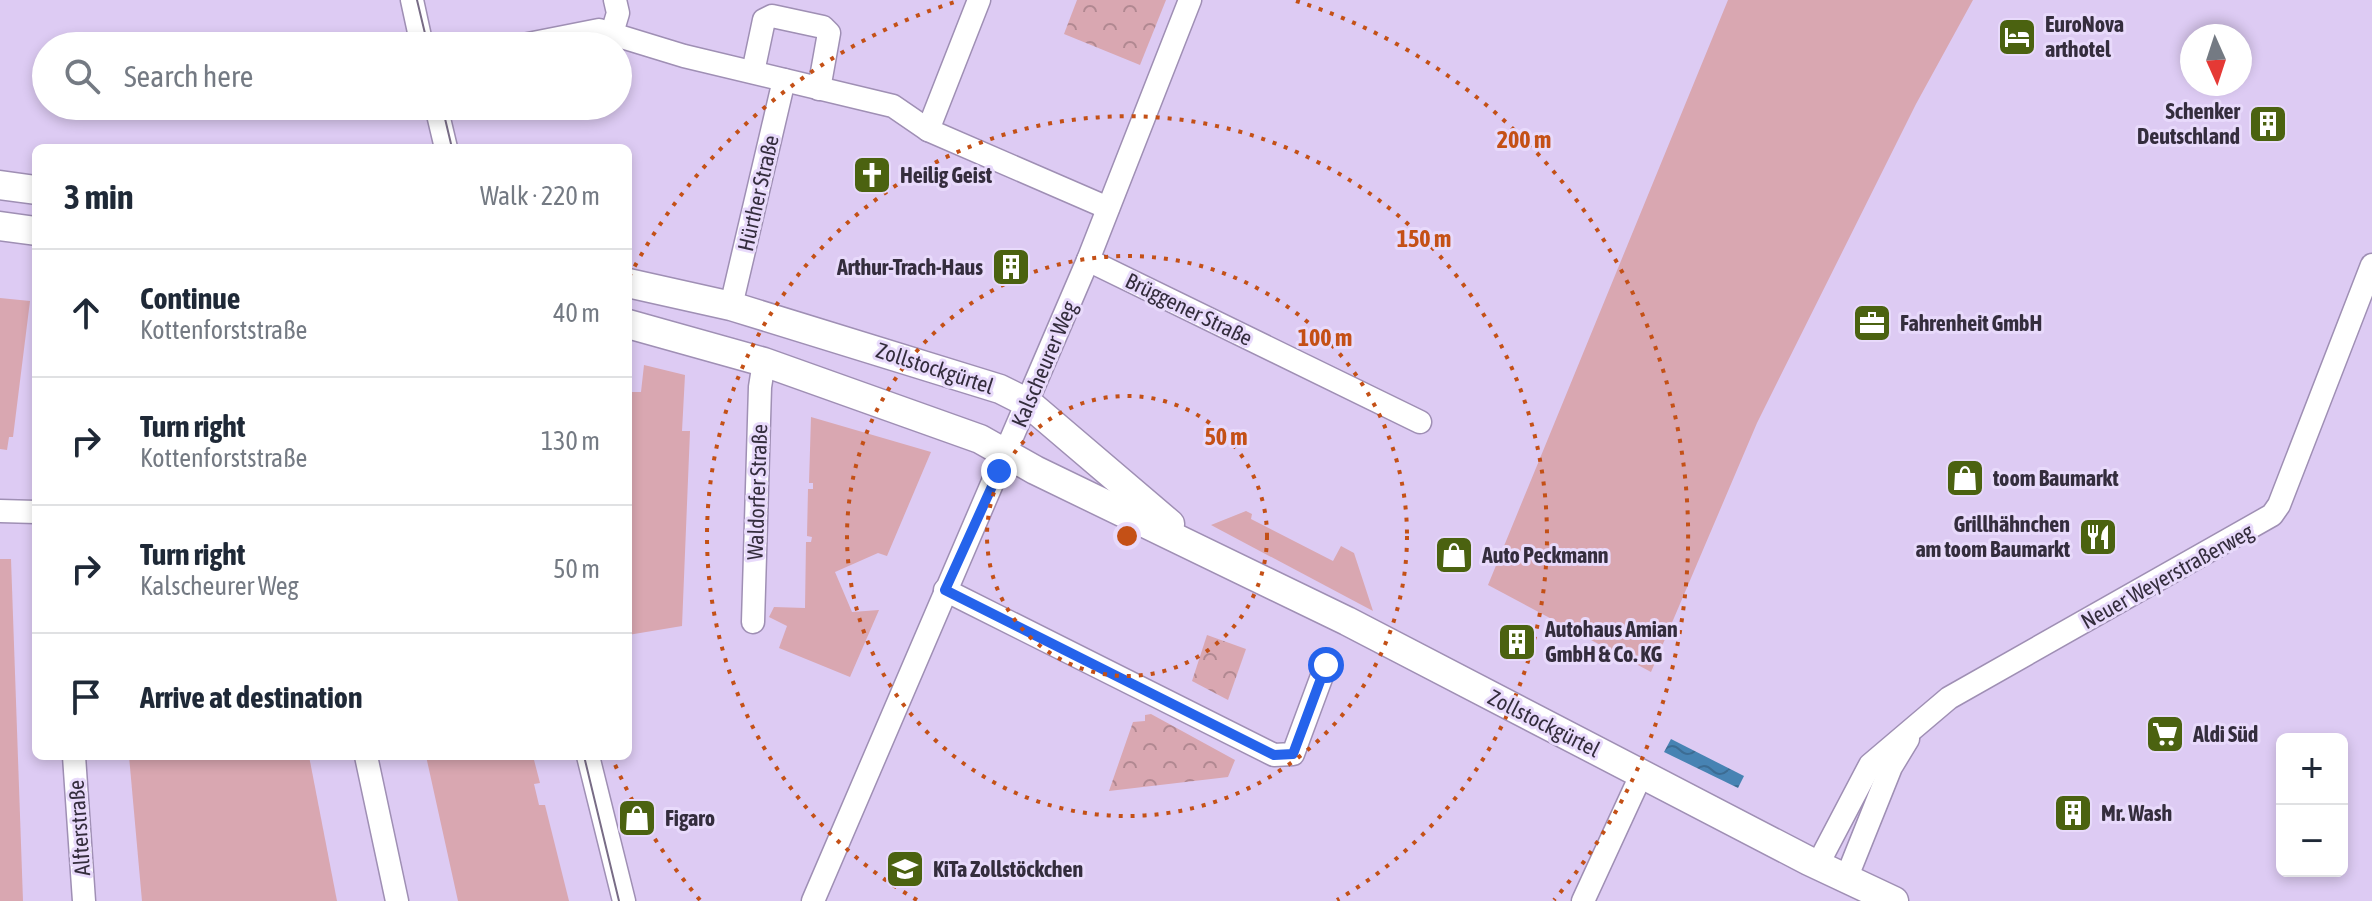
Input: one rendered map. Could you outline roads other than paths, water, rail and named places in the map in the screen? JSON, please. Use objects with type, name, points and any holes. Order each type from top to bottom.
[{"type":"main road","points":[[0,185],[32,189]]},
{"type":"main road","points":[[0,226],[32,230]]},
{"type":"main road","name":"Zollstockgürtel","points":[[632,284],[731,306],[1000,389],[1028,403],[1194,545]]},
{"type":"main road","name":"Zollstockgürtel","points":[[632,325],[764,362],[961,430],[1894,901]]},
{"type":"street","points":[[412,0],[419,32]]},
{"type":"street","points":[[612,32],[618,13],[615,0]]},
{"type":"street","points":[[928,130],[979,0]]},
{"type":"street","name":"Kalscheurer Weg","points":[[813,901],[1088,260],[1190,0]]},
{"type":"street","points":[[753,72],[764,20],[772,16],[823,27],[829,33],[819,89]]},
{"type":"street","points":[[578,32],[604,32]]},
{"type":"street","points":[[632,39],[684,56],[893,106],[928,130],[1108,208]]},
{"type":"street","name":"Hürther Straße","points":[[731,306],[784,80]]},
{"type":"street","points":[[439,120],[445,144]]},
{"type":"street","name":"Brüggener Straße","points":[[1088,260],[1420,422]]},
{"type":"street","name":"Neuer Weyerstraßerweg","points":[[1818,864],[1870,765],[1949,698],[2264,522],[2279,505],[2372,265]]},
{"type":"street","name":"Waldorfer Straße","points":[[753,622],[760,387],[764,362]]},
{"type":"street","points":[[0,511],[32,512]]},
{"type":"street","points":[[945,590],[1274,755],[1293,754],[1326,665]]},
{"type":"street","name":"Neuer Weyerstraßerweg","points":[[1846,879],[1891,767],[1914,728]]},
{"type":"street","name":"Alfterstraße","points":[[74,760],[84,901]]},
{"type":"street","points":[[367,760],[397,901]]},
{"type":"street","points":[[589,760],[624,901]]},
{"type":"street","points":[[1583,901],[1642,773]]},
{"type":"water","points":[[1671,739],[1744,776],[1738,788],[1664,752]]},
{"type":"tram line","points":[[417,0],[425,32]]},
{"type":"tram line","points":[[445,120],[451,144]]},
{"type":"tram line","points":[[585,760],[619,901]]},
{"type":"place","name":"EuroNova arthotel","points":[[2017,37]]},
{"type":"place","name":"Schenker Deutschland","points":[[2268,124]]},
{"type":"place","name":"Heilig Geist","points":[[872,175]]},
{"type":"place","name":"Arthur-Trach-Haus","points":[[1011,267]]},
{"type":"place","name":"Fahrenheit GmbH","points":[[1872,323]]},
{"type":"place","name":"toom Baumarkt","points":[[1965,478]]},
{"type":"place","name":"Grillhähnchen am toom Baumarkt","points":[[2098,537]]},
{"type":"place","name":"Auto Peckmann","points":[[1454,555]]},
{"type":"place","name":"Autohaus Amian GmbH & Co. KG","points":[[1517,642]]},
{"type":"place","name":"Aldi Süd","points":[[2165,734]]},
{"type":"place","name":"Mr. Wash","points":[[2073,813]]},
{"type":"place","name":"Figaro","points":[[637,818]]},
{"type":"place","name":"KiTa Zollstöckchen","points":[[905,869]]}]
